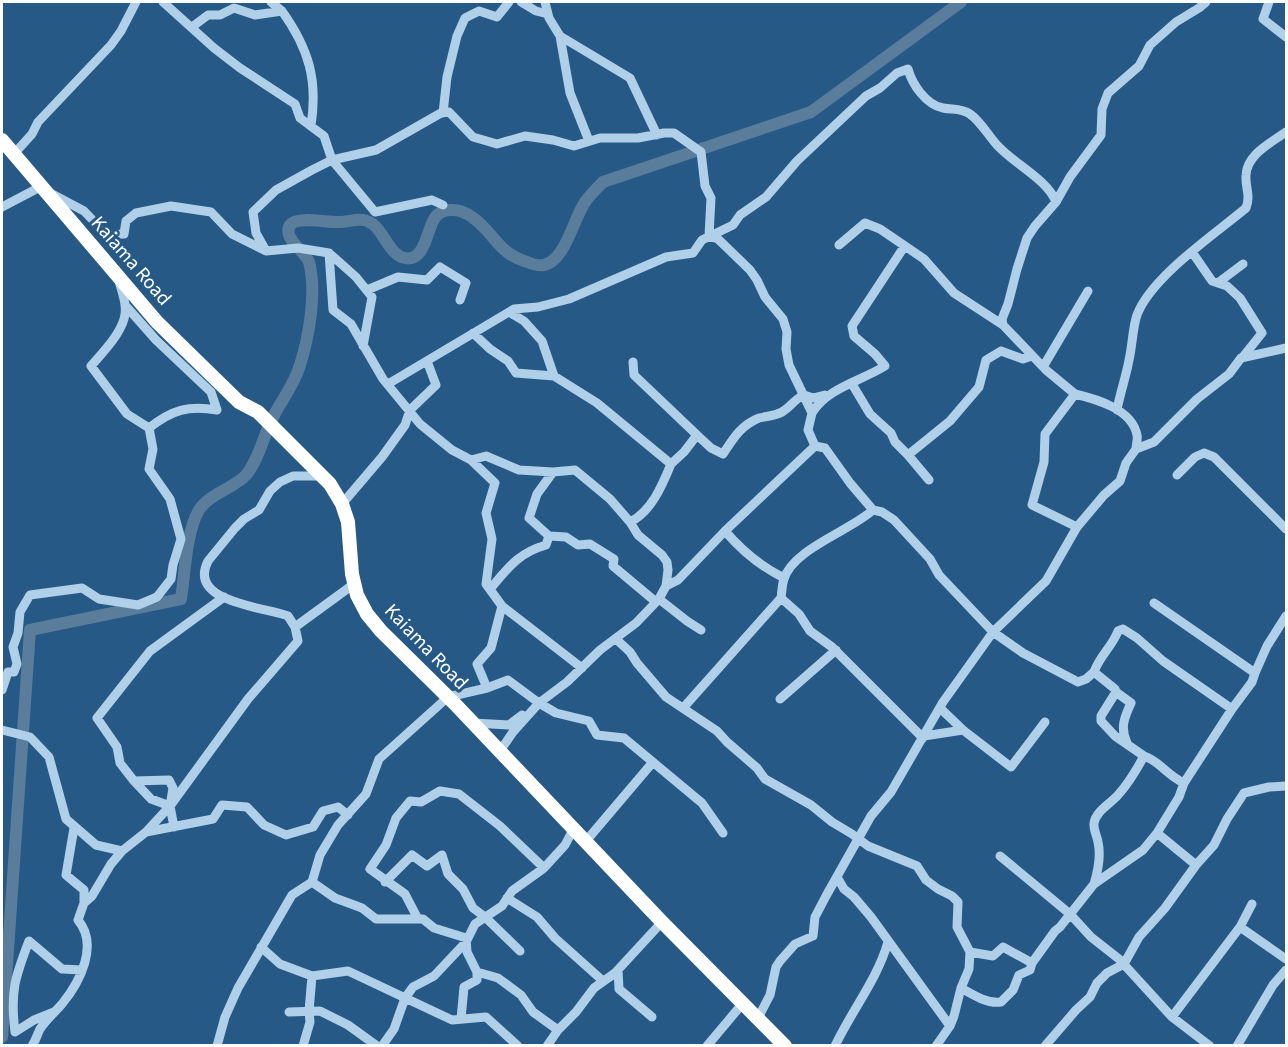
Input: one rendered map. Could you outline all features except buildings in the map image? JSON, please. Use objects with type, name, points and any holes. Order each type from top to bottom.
[{"type":"highway","name":"Kaiama Road","points":[[2,140],[147,311],[240,402],[258,412],[324,476],[342,504],[350,534],[354,584],[361,603],[381,631],[448,697],[662,922],[785,1046]]},
{"type":"street","points":[[13,155],[32,134],[38,123],[111,45],[136,2]]},
{"type":"street","points":[[163,2],[214,48],[295,104],[300,118],[324,136],[332,160],[375,212],[432,200],[443,205]]},
{"type":"street","points":[[271,2],[282,11],[298,33],[309,59],[313,86],[311,126]]},
{"type":"street","points":[[443,113],[447,77],[456,36],[465,18],[479,11],[497,17],[509,2]]},
{"type":"street","points":[[521,2],[536,11],[548,14]]},
{"type":"street","points":[[545,2],[548,14],[560,36],[570,93],[589,141]]},
{"type":"street","points":[[758,1018],[770,995],[776,968],[795,944],[813,936],[815,917],[826,896],[876,809],[891,792],[957,681],[993,632],[1046,580],[1077,526],[1120,480],[1126,463],[1136,449],[1138,435],[1130,421],[1117,410],[1075,394],[1042,367],[1023,344],[1008,333],[1002,319],[1027,238],[1056,202],[1070,177],[1101,135],[1102,109],[1108,93],[1139,66],[1150,45],[1176,22],[1206,2]]},
{"type":"street","points":[[1269,2],[1263,19],[1287,38]]},
{"type":"street","points":[[192,27],[208,15],[220,15],[234,8],[255,15],[282,11]]},
{"type":"street","points":[[560,36],[630,78],[657,135]]},
{"type":"street","points":[[387,384],[514,309],[538,307],[569,299],[666,257],[693,253],[702,240],[733,225],[740,215],[766,197],[797,161],[858,103],[880,88],[888,79],[908,69],[911,80],[918,91],[942,108],[957,108],[970,114],[1007,155],[1052,192],[1056,202]]},
{"type":"street","points":[[266,251],[256,232],[253,212],[276,190],[332,160],[376,150],[443,113],[449,112],[473,137],[497,144],[525,136],[574,146],[600,138],[638,138],[674,133],[701,152],[705,186],[711,198],[709,236]]},
{"type":"street","points":[[1117,410],[1121,386],[1129,364],[1136,315],[1162,279],[1246,208],[1249,199],[1246,175],[1250,161],[1258,152],[1287,132]]},
{"type":"street","points":[[2,207],[45,189],[84,211],[107,235],[124,234],[126,221],[136,213],[171,206],[211,212],[232,234],[266,251],[298,248],[329,253],[372,297],[363,346]]},
{"type":"street","points":[[839,245],[865,223],[880,229],[924,259],[954,293],[1004,325]]},
{"type":"street","points":[[709,236],[718,239],[750,270],[765,297],[783,319],[787,332],[788,362],[812,413]]},
{"type":"street","points":[[633,362],[634,375],[711,448],[723,454],[739,430],[758,419],[780,414],[794,399],[804,395],[813,398],[828,395],[885,366],[854,336],[852,326],[904,247]]},
{"type":"street","points":[[1136,449],[1154,442],[1197,399],[1229,374],[1262,333],[1240,298],[1227,286],[1212,281],[1192,252]]},
{"type":"street","points":[[329,253],[333,310],[351,324],[387,384],[420,424],[452,450],[471,460],[495,483],[486,513],[492,539],[486,584],[502,606],[582,668]]},
{"type":"street","points":[[1219,282],[1243,264]]},
{"type":"street","points":[[367,290],[398,277],[427,280],[440,267],[466,283],[460,300]]},
{"type":"street","points":[[2,690],[8,672],[14,672],[17,664],[13,646],[18,633],[20,612],[30,595],[82,588],[99,599],[138,604],[157,597],[171,579],[181,539],[170,499],[149,469],[153,449],[149,428],[127,414],[91,366],[111,342],[125,318],[125,305],[117,276]]},
{"type":"street","points":[[1042,367],[1088,291]]},
{"type":"street","points":[[125,305],[156,340],[211,392],[217,410],[198,406],[166,414],[149,428]]},
{"type":"street","points":[[509,312],[524,321],[542,341],[554,376]]},
{"type":"street","points":[[473,333],[490,349],[508,361],[516,373],[554,376],[597,403],[671,464]]},
{"type":"street","points":[[1241,358],[1287,348]]},
{"type":"street","points":[[908,455],[950,421],[980,387],[986,360],[1000,351],[1023,359],[1032,356]]},
{"type":"street","points":[[342,504],[382,457],[405,425],[410,410],[436,386],[428,361]]},
{"type":"street","points":[[852,384],[870,414],[891,433],[895,442],[929,480]]},
{"type":"street","points":[[1075,394],[1045,434],[1044,462],[1032,505],[1077,526]]},
{"type":"street","points":[[815,446],[808,430],[812,413],[817,404],[828,395]]},
{"type":"street","points":[[630,522],[640,517],[654,499],[671,464],[697,435]]},
{"type":"street","points":[[815,446],[825,448],[873,510],[882,512],[894,520],[930,559],[939,575],[993,632],[1023,652],[1078,681],[1086,679],[1094,672],[1103,653],[1114,642],[1118,631],[1122,629],[1137,638],[1162,661],[1232,709]]},
{"type":"street","points":[[666,586],[678,580],[725,531],[815,446]]},
{"type":"street","points":[[1177,475],[1195,457],[1204,453],[1214,457],[1287,530]]},
{"type":"street","points":[[471,460],[486,456],[519,470],[575,471],[610,499],[638,535],[662,555],[667,562],[668,570],[666,586],[658,601],[636,623],[600,650],[539,703],[509,724],[473,723]]},
{"type":"street","points":[[553,472],[537,494],[529,518],[549,536],[566,537],[578,545],[590,544],[614,559],[613,566],[658,601],[702,630]]},
{"type":"street","points":[[32,1046],[40,1030],[68,995],[82,970],[88,947],[86,929],[78,920],[84,903],[92,896],[122,850],[146,832],[170,806],[248,699],[298,640],[295,627],[288,616],[248,607],[224,597],[210,587],[204,578],[205,567],[222,542],[244,519],[259,510],[270,491],[280,482],[293,476],[324,476]]},
{"type":"street","points":[[684,707],[781,598],[784,578],[792,565],[817,545],[873,510]]},
{"type":"street","points":[[725,531],[740,549],[766,569],[784,578]]},
{"type":"street","points":[[490,589],[517,558],[546,545],[549,536]]},
{"type":"street","points":[[295,627],[354,584]]},
{"type":"street","points":[[170,806],[151,799],[134,781],[120,763],[117,747],[97,718],[150,651],[224,597]]},
{"type":"street","points":[[781,598],[799,615],[810,631],[836,650],[923,737]]},
{"type":"street","points":[[1154,603],[1255,673]]},
{"type":"street","points":[[487,688],[477,664],[491,648],[502,606]]},
{"type":"street","points":[[961,988],[992,1003],[1001,1002],[1013,990],[1019,975],[1030,970],[1032,963],[1055,931],[1094,884],[1143,850],[1157,833],[1179,797],[1184,783],[1252,681],[1267,646],[1287,616]]},
{"type":"street","points":[[616,639],[630,652],[666,697],[717,731],[757,768],[765,779],[811,805],[868,846],[917,866],[926,880],[958,902],[957,927],[970,952],[969,969],[950,1026],[936,1046]]},
{"type":"street","points":[[780,699],[836,650]]},
{"type":"street","points":[[1094,672],[1131,703],[1122,725],[1122,732],[1127,743]]},
{"type":"street","points":[[217,1046],[225,1017],[261,947],[292,895],[312,882],[320,855],[338,825],[366,794],[380,759],[448,697],[487,688],[508,680],[556,713],[589,722],[597,735],[624,738],[702,803],[723,833]]},
{"type":"street","points":[[1116,692],[1101,716],[1101,721],[1115,736],[1157,762],[1171,777],[1184,783]]},
{"type":"street","points":[[500,751],[513,732],[539,703]]},
{"type":"street","points":[[940,708],[963,730],[1011,767],[1045,722]]},
{"type":"street","points":[[2,730],[30,737],[49,757],[66,819],[74,828],[96,845],[122,850]]},
{"type":"street","points":[[923,737],[963,730]]},
{"type":"street","points":[[1094,884],[1099,856],[1094,822],[1099,813],[1124,788],[1144,756]]},
{"type":"street","points":[[586,841],[653,762]]},
{"type":"street","points":[[134,781],[169,780],[173,788],[170,806],[174,827]]},
{"type":"street","points":[[1045,1046],[1090,997],[1097,982],[1107,973],[1124,964],[1139,937],[1165,908],[1196,865],[1214,845],[1244,793],[1269,787],[1287,786]]},
{"type":"street","points":[[418,919],[405,894],[385,882],[370,869],[386,844],[396,818],[410,801],[421,802],[440,791],[459,794],[500,826],[544,868]]},
{"type":"street","points":[[146,832],[213,819],[222,805],[247,807],[264,825],[286,835],[313,827],[323,811],[338,807],[348,815]]},
{"type":"street","points":[[74,828],[66,875],[84,890],[84,903]]},
{"type":"street","points":[[382,1046],[394,1029],[405,998],[413,987],[434,976],[466,942],[475,924],[502,906],[512,891],[544,868],[565,845],[573,828]]},
{"type":"street","points":[[1157,833],[1196,865]]},
{"type":"street","points":[[385,882],[412,855],[427,866],[442,855],[448,874],[463,890],[473,908],[520,951]]},
{"type":"street","points":[[1000,856],[1070,914],[1091,937],[1124,964],[1172,1017],[1210,1046]]},
{"type":"street","points":[[837,877],[848,893],[865,910],[950,1026]]},
{"type":"street","points":[[312,882],[335,898],[362,908],[376,919],[423,919],[434,928],[466,938],[467,952],[477,972],[477,980],[464,987],[461,1019]]},
{"type":"street","points":[[826,896],[836,892],[848,893]]},
{"type":"street","points":[[507,898],[537,917],[555,938],[603,981]]},
{"type":"street","points":[[1172,1017],[1240,927],[1252,904]]},
{"type":"street","points":[[547,1046],[594,988],[618,970],[662,922]]},
{"type":"street","points":[[1240,927],[1287,959]]},
{"type":"street","points":[[55,1012],[34,1020],[15,1032],[12,1011],[14,979],[29,940],[62,969],[82,970]]},
{"type":"street","points":[[835,1046],[845,1025],[875,977],[888,942]]},
{"type":"street","points":[[261,947],[280,964],[312,976],[348,971],[452,1020],[486,1017],[518,1046]]},
{"type":"street","points":[[970,952],[993,956],[1003,947],[1032,963]]},
{"type":"street","points":[[618,970],[619,989],[652,1017]]},
{"type":"street","points":[[1237,1046],[1273,985],[1287,970]]},
{"type":"street","points":[[477,972],[498,978],[521,995],[533,1012],[558,1030]]},
{"type":"street","points":[[303,1046],[310,1022],[312,976]]},
{"type":"street","points":[[707,1046],[743,1003]]},
{"type":"street","points":[[290,1012],[320,1011],[348,1025],[377,1046]]},
{"type":"waterway","points":[[2,1037],[30,630],[181,599],[191,530],[199,510],[209,499],[246,475],[300,365],[309,328],[312,286],[309,262],[289,234],[288,229],[291,224],[300,220],[366,221],[378,230],[396,253],[405,258],[411,258],[421,251],[436,216],[445,211],[456,210],[467,214],[479,223],[509,253],[531,263],[544,265],[558,256],[585,202],[603,182],[811,112],[961,2]]}]
